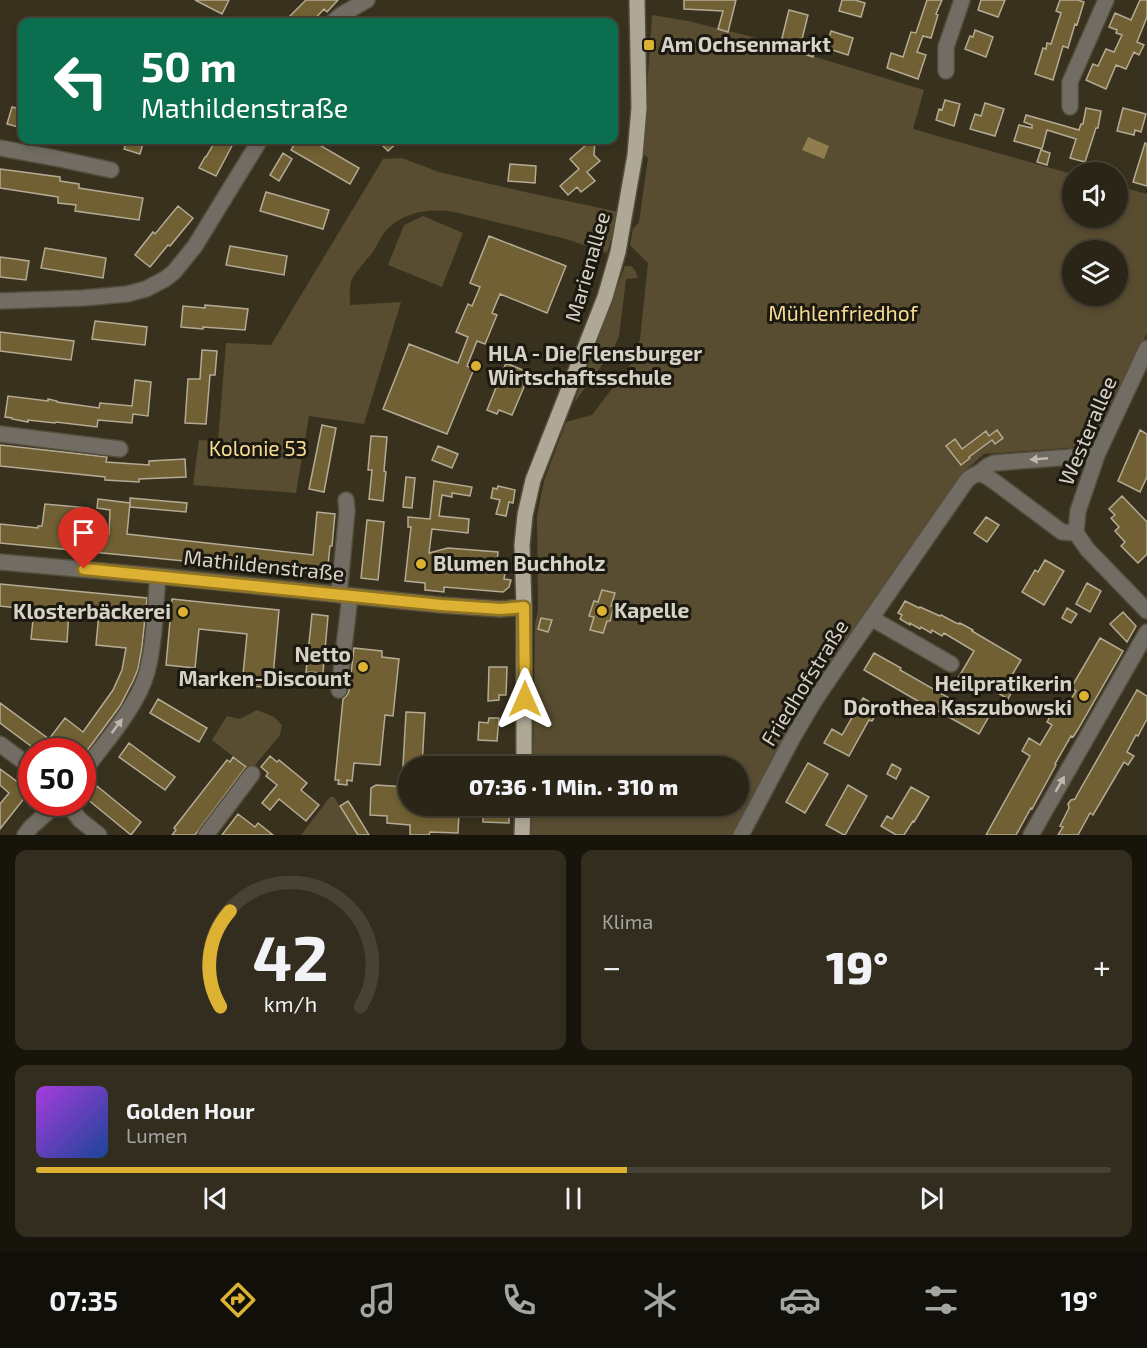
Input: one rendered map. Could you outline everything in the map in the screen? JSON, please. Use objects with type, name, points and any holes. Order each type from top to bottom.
[{"type":"main road","name":"Marienallee","points":[[524,756],[522,545],[525,515],[533,480],[605,297],[618,252],[635,155],[639,108],[637,0]]},
{"type":"main road","points":[[522,835],[523,816]]},
{"type":"street","points":[[338,18],[367,0]]},
{"type":"street","points":[[946,71],[946,47],[962,0]]},
{"type":"street","points":[[1070,107],[1070,82],[1106,0]]},
{"type":"street","points":[[0,302],[127,294],[146,289],[165,279],[174,272],[195,246],[258,144]]},
{"type":"street","points":[[0,148],[111,170]]},
{"type":"street","name":"Westerallee","points":[[1076,533],[1078,511],[1097,455],[1147,348]]},
{"type":"street","points":[[0,434],[120,449]]},
{"type":"street","name":"Friedhofstraße","points":[[741,835],[809,710],[961,487],[972,475],[994,463],[1097,455]]},
{"type":"street","points":[[978,473],[995,482],[1062,532],[1076,533],[1087,549],[1147,611]]},
{"type":"street","points":[[339,690],[346,500]]},
{"type":"street","name":"Mathildenstraße","points":[[0,562],[430,604],[501,609],[524,607]]},
{"type":"street","points":[[96,754],[140,692],[147,674],[158,576]]},
{"type":"street","name":"Friedhofstraße","points":[[871,618],[951,664]]},
{"type":"street","points":[[1031,835],[1147,632]]},
{"type":"street","points":[[0,744],[18,758]]},
{"type":"street","points":[[206,835],[252,774]]},
{"type":"street","points":[[25,835],[43,816]]},
{"type":"street","points":[[77,816],[99,835]]},
{"type":"green space","name":"Mühlenfriedhof","points":[[652,15],[688,21],[761,39],[924,90],[913,129],[1062,171],[1062,228],[1128,228],[1128,189],[1147,194],[1147,333],[1094,446],[984,454],[961,474],[817,684],[749,806],[749,756],[533,756],[535,624],[538,610],[537,516],[544,481],[566,422],[592,415],[633,361],[640,339],[648,263],[630,245],[633,229],[639,222],[648,158],[643,153]]},
{"type":"green space","name":"Kolonie 53","points":[[402,158],[439,172],[619,212],[607,253],[566,239],[454,212],[426,211],[399,220],[383,234],[350,285],[350,305],[401,302],[364,424],[309,416],[296,493],[193,485],[199,440],[218,441],[226,343],[271,345],[383,159]]},
{"type":"green space","points":[[423,216],[463,233],[442,287],[388,265],[404,225]]},
{"type":"green space","points":[[625,266],[631,266],[638,278],[626,279],[619,336],[613,350],[574,403]]},
{"type":"green space","points":[[257,710],[274,717],[282,725],[280,735],[251,770],[212,740],[227,716],[240,719]]},
{"type":"green space","points":[[330,797],[334,797],[357,835],[301,835]]},
{"type":"green space","name":"Mühlenfriedhof","points":[[532,816],[744,816],[733,835],[531,835]]},
{"type":"shaded area","points":[[808,137],[829,146],[824,159],[802,150]]},
{"type":"building","points":[[195,0],[229,0],[222,14]]},
{"type":"building","points":[[306,0],[338,0],[327,12],[324,9],[316,18],[288,18]]},
{"type":"building","points":[[684,0],[736,0],[728,32],[718,29],[723,11],[684,9]]},
{"type":"building","points":[[842,0],[865,3],[861,17],[839,11]]},
{"type":"building","points":[[927,0],[942,0],[936,14],[938,15],[931,38],[923,36],[917,52],[926,55],[918,79],[887,68],[891,53],[903,57],[911,32],[916,33]]},
{"type":"building","points":[[981,0],[1005,0],[998,17],[978,10]]},
{"type":"building","points":[[1060,0],[1084,2],[1068,48],[1063,46],[1053,80],[1035,74],[1043,48],[1046,49],[1047,43],[1051,44],[1061,13],[1056,11]]},
{"type":"building","points":[[1140,0],[1147,0],[1147,17],[1137,42],[1144,45],[1139,55],[1134,52],[1126,69],[1116,65],[1106,89],[1086,80],[1093,64],[1098,66],[1106,49],[1114,52],[1122,35],[1109,27],[1115,13],[1131,20]]},
{"type":"building","points":[[789,10],[808,15],[801,43],[782,38]]},
{"type":"building","points":[[975,30],[993,37],[986,57],[965,49]]},
{"type":"building","points":[[831,31],[853,38],[848,55],[826,48]]},
{"type":"building","points":[[802,41],[816,46],[813,57],[799,52]]},
{"type":"building","points":[[945,100],[960,104],[954,126],[936,120]]},
{"type":"building","points":[[985,103],[1004,109],[995,136],[970,129],[975,114],[981,116]]},
{"type":"building","points":[[12,107],[18,108],[18,127],[7,124]]},
{"type":"building","points":[[1086,108],[1101,111],[1098,128],[1096,128],[1085,162],[1070,158],[1076,139],[1047,130],[1042,149],[1014,141],[1019,125],[1032,128],[1032,125],[1024,122],[1026,115],[1079,130],[1083,124]]},
{"type":"building","points":[[1123,108],[1146,114],[1141,132],[1135,130],[1134,135],[1117,131]]},
{"type":"building","points":[[1145,143],[1147,144],[1147,186],[1133,182]]},
{"type":"building","points":[[126,144],[143,144],[140,154],[124,149]]},
{"type":"building","points":[[214,144],[233,144],[216,176],[199,168]]},
{"type":"building","points":[[295,144],[318,144],[359,168],[350,184],[291,150]]},
{"type":"building","points":[[381,144],[396,144],[388,151]]},
{"type":"building","points":[[595,144],[594,155],[600,161],[587,172],[595,181],[581,192],[577,187],[568,195],[560,186],[579,169],[570,159],[586,145]]},
{"type":"building","points":[[1041,150],[1050,153],[1047,165],[1037,162]]},
{"type":"building","points":[[283,153],[292,159],[279,181],[270,175]]},
{"type":"building","points":[[510,164],[536,166],[535,183],[508,181]]},
{"type":"building","points":[[0,169],[60,177],[60,181],[79,184],[79,188],[143,198],[139,220],[75,211],[76,205],[58,203],[58,197],[0,188]]},
{"type":"building","points":[[266,192],[329,210],[323,229],[260,211]]},
{"type":"building","points":[[178,206],[193,218],[150,267],[135,255]]},
{"type":"building","points":[[489,236],[566,266],[547,313],[500,294],[492,313],[497,315],[485,344],[477,341],[467,366],[474,369],[447,434],[383,409],[409,344],[458,363],[468,337],[456,332],[468,304],[472,306],[480,287],[470,283]]},
{"type":"building","points":[[230,246],[287,256],[284,275],[226,265]]},
{"type":"building","points":[[45,248],[106,258],[103,278],[41,268]]},
{"type":"building","points":[[0,257],[29,261],[26,280],[0,277]]},
{"type":"building","points":[[205,305],[248,309],[245,330],[181,327],[183,306],[205,308]]},
{"type":"building","points":[[95,321],[147,327],[145,345],[92,339]]},
{"type":"building","points":[[0,332],[74,341],[71,360],[0,351]]},
{"type":"building","points":[[202,350],[217,351],[215,375],[210,375],[206,424],[185,423],[188,379],[200,379]]},
{"type":"building","points":[[506,363],[530,373],[512,415],[499,410],[497,414],[487,410]]},
{"type":"building","points":[[135,380],[151,382],[148,416],[133,414],[132,423],[98,420],[97,427],[56,422],[28,420],[28,422],[5,417],[8,396],[48,401],[48,399],[99,408],[100,403],[132,406]]},
{"type":"building","points":[[322,425],[336,428],[324,492],[309,489]]},
{"type":"building","points":[[997,430],[1003,438],[995,444],[992,440],[961,465],[946,446],[955,439],[962,449],[986,431],[989,436]]},
{"type":"building","points":[[1140,430],[1147,434],[1147,477],[1140,492],[1118,481]]},
{"type":"building","points":[[371,436],[387,437],[383,501],[369,499],[372,470],[368,470]]},
{"type":"building","points":[[0,445],[107,457],[106,462],[149,465],[149,461],[185,459],[186,477],[139,479],[139,482],[105,480],[105,477],[0,466]]},
{"type":"building","points":[[438,446],[458,454],[452,468],[432,460]]},
{"type":"building","points":[[406,477],[415,478],[412,508],[403,507]]},
{"type":"building","points":[[434,481],[472,487],[470,496],[452,493],[452,497],[442,495],[439,516],[469,519],[468,533],[432,529],[429,553],[448,548],[498,552],[496,572],[505,573],[504,579],[511,580],[509,587],[503,592],[444,587],[444,592],[425,590],[425,583],[405,581],[411,527],[408,527],[408,517],[430,519]]},
{"type":"building","points":[[498,486],[515,490],[513,503],[509,502],[506,516],[496,514],[500,500],[491,498],[493,488],[497,489]]},
{"type":"building","points":[[1122,496],[1147,522],[1147,554],[1138,563],[1121,546],[1125,542],[1115,531],[1119,527],[1111,518],[1115,515],[1109,509]]},
{"type":"building","points":[[130,498],[187,503],[186,512],[130,507]]},
{"type":"building","points":[[98,499],[130,503],[127,534],[313,555],[317,512],[335,514],[327,575],[0,543],[0,524],[38,528],[42,526],[45,504],[88,508],[85,532],[109,534],[110,510],[97,508]]},
{"type":"building","points":[[986,517],[999,525],[987,542],[974,533]]},
{"type":"building","points":[[367,520],[384,522],[378,580],[361,578]]},
{"type":"building","points":[[1045,560],[1064,571],[1044,605],[1022,592],[1035,570],[1038,572]]},
{"type":"building","points":[[1087,583],[1101,591],[1090,612],[1076,604]]},
{"type":"building","points":[[0,584],[147,598],[138,669],[120,706],[96,738],[50,738],[65,718],[83,732],[113,690],[122,670],[126,648],[96,645],[99,613],[69,611],[67,642],[31,639],[34,610],[0,606]]},
{"type":"building","name":"Kapelle","points":[[602,590],[615,593],[610,621],[607,621],[603,633],[590,630],[594,617],[589,616],[594,601],[598,602]]},
{"type":"building","points":[[172,599],[279,610],[272,688],[242,685],[247,634],[199,629],[195,668],[166,665]]},
{"type":"building","points":[[905,601],[960,623],[1021,660],[1006,685],[1013,689],[1008,699],[976,680],[971,689],[957,680],[974,651],[944,633],[942,636],[932,630],[931,633],[900,619],[902,615],[898,613]]},
{"type":"building","points":[[1067,608],[1077,614],[1071,623],[1062,618]]},
{"type":"building","points":[[1123,612],[1136,626],[1127,642],[1110,624]]},
{"type":"building","points":[[312,614],[328,616],[323,673],[306,672]]},
{"type":"building","points":[[541,618],[552,620],[548,632],[538,629]]},
{"type":"building","points":[[1100,638],[1123,651],[1077,731],[1073,737],[1071,736],[1032,809],[1016,835],[986,835],[1030,756],[1022,751],[1029,738],[1040,745],[1052,725],[1047,722],[1057,704],[1065,709],[1076,691],[1071,688]]},
{"type":"building","points":[[354,648],[382,651],[382,657],[399,659],[393,716],[385,715],[380,765],[354,763],[352,781],[347,780],[347,785],[338,784],[339,780],[335,780],[343,699],[349,691]]},
{"type":"building","points":[[874,653],[968,709],[969,706],[988,718],[979,734],[864,670]]},
{"type":"building","points":[[489,667],[507,667],[506,695],[499,695],[499,700],[488,701]]},
{"type":"building","points":[[1137,690],[1147,696],[1147,719],[1127,752],[1134,756],[1128,765],[1124,762],[1093,815],[1090,813],[1078,835],[1058,835],[1063,827],[1060,826],[1069,808],[1068,804],[1075,799]]},
{"type":"building","points":[[863,698],[880,708],[872,721],[869,720],[849,756],[824,743],[832,729],[842,735]]},
{"type":"building","points":[[158,699],[207,728],[199,742],[150,713]]},
{"type":"building","points":[[0,703],[48,738],[20,738],[0,723]]},
{"type":"building","points":[[406,712],[425,713],[423,756],[404,756]]},
{"type":"building","points":[[489,718],[499,718],[497,741],[478,740],[479,722],[488,723]]},
{"type":"building","points":[[129,743],[175,777],[165,790],[119,757]]},
{"type":"building","points":[[270,756],[277,762],[279,760],[307,783],[301,790],[319,805],[306,821],[279,799],[270,810],[262,803],[277,785],[266,776],[268,773],[261,767]]},
{"type":"building","points":[[233,757],[246,767],[195,835],[172,835],[176,830],[174,828],[227,760],[230,762]]},
{"type":"building","points":[[808,763],[828,774],[805,813],[786,802]]},
{"type":"building","points":[[892,764],[901,769],[896,779],[887,774]]},
{"type":"building","points":[[0,769],[18,782],[18,806],[0,829],[0,804],[9,793],[0,785]]},
{"type":"building","points":[[376,785],[398,786],[398,816],[459,816],[458,833],[430,832],[429,835],[410,835],[410,825],[387,823],[387,816],[370,815],[371,788]]},
{"type":"building","points":[[848,785],[867,796],[844,835],[826,825]]},
{"type":"building","points":[[96,787],[141,822],[131,835],[96,806]]},
{"type":"building","points":[[911,787],[929,797],[904,835],[896,835],[881,826],[887,816],[892,819]]},
{"type":"building","points":[[348,801],[369,835],[358,835],[340,806]]},
{"type":"building","points":[[238,814],[255,827],[258,823],[273,835],[222,835]]},
{"type":"building","points":[[483,816],[509,816],[509,823],[483,822]]},
{"type":"place","name":"Am Ochsenmarkt","points":[[649,45]]},
{"type":"place","name":"HLA - Die Flensburger Wirtschaftsschule","points":[[476,366]]},
{"type":"place","name":"Blumen Buchholz","points":[[421,564]]},
{"type":"place","name":"Kapelle","points":[[602,611]]},
{"type":"place","name":"Klosterbäckerei","points":[[183,612]]},
{"type":"place","name":"Netto Marken-Discount","points":[[363,667]]},
{"type":"place","name":"Heilpratikerin Dorothea Kaszubowski","points":[[1084,696]]},
{"type":"route","points":[[84,569],[441,605],[501,609],[524,607],[525,699]]}]
